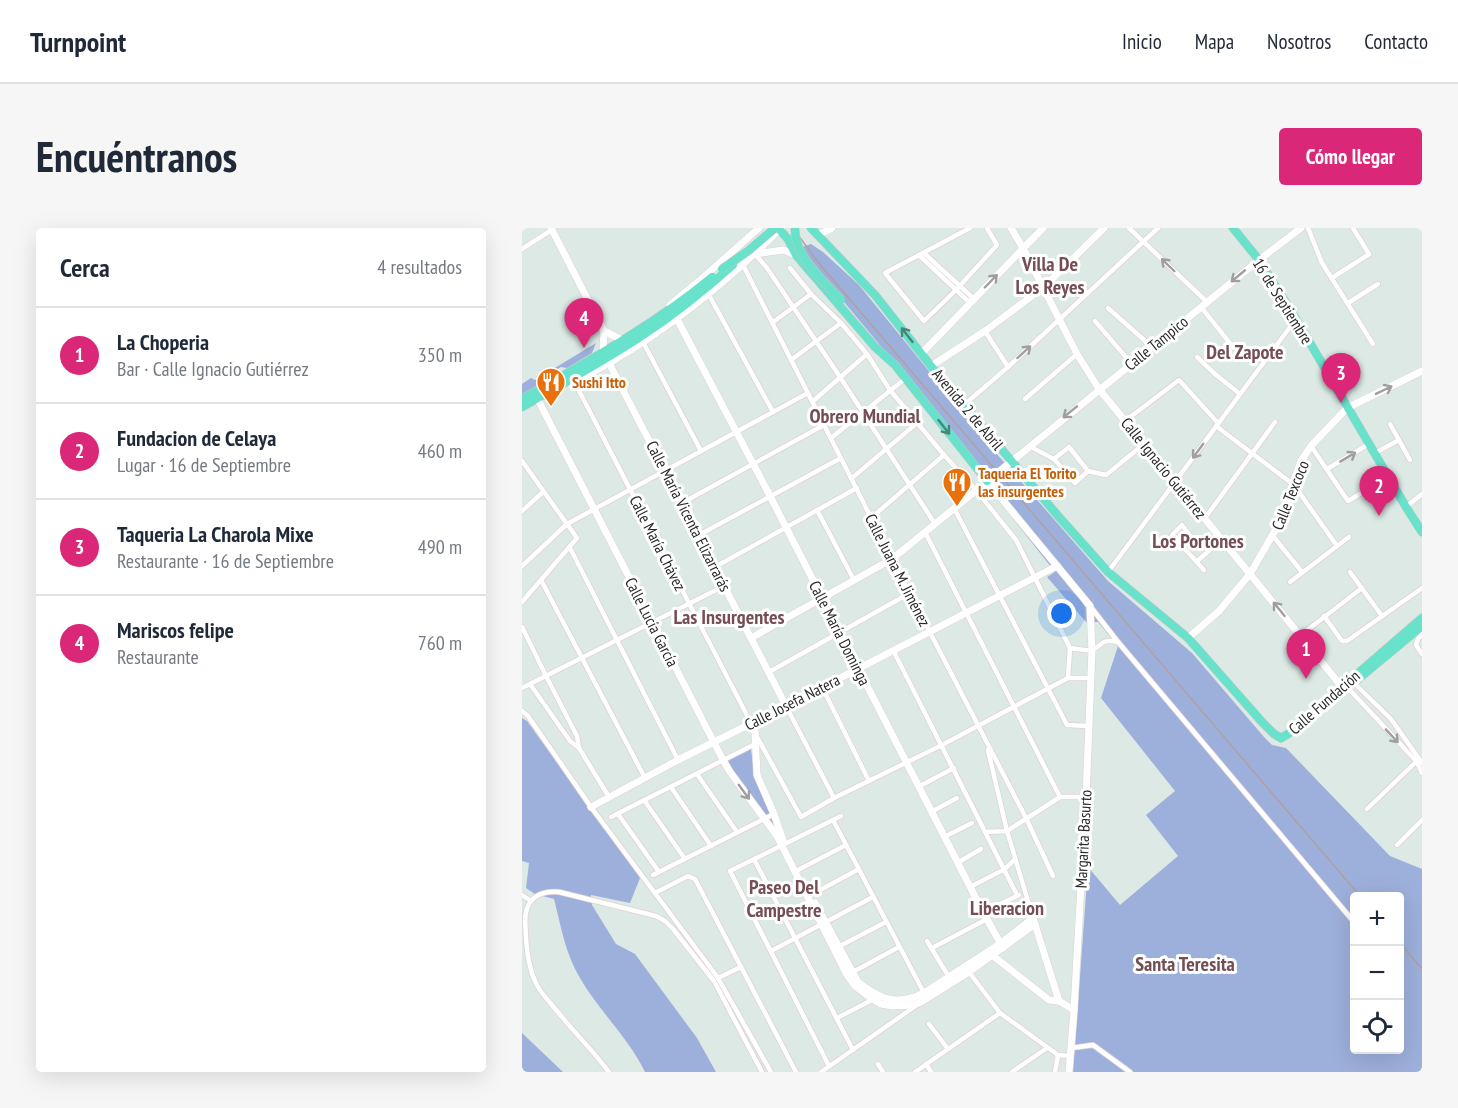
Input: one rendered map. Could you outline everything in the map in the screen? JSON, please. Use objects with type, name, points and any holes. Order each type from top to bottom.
[{"type":"main road","points":[[522,407],[536,395],[672,308],[778,228],[788,239],[796,255],[875,347],[895,365]]},
{"type":"main road","points":[[795,228],[798,248],[803,257],[906,378],[987,481]]},
{"type":"main road","name":"Avenida 2 de Abril","points":[[812,228],[875,295],[931,366],[1108,572],[1188,638],[1262,722],[1281,738]]},
{"type":"main road","name":"16 de Septiembre","points":[[1233,228],[1259,260],[1296,319],[1422,532]]},
{"type":"main road","points":[[522,399],[573,379],[641,337],[705,290],[733,266]]},
{"type":"main road","name":"Calle Fundación","points":[[1281,738],[1293,735],[1327,707],[1373,660],[1422,618]]},
{"type":"main road","name":"Calle Fundación","points":[[1281,738],[1422,626]]},
{"type":"street","points":[[642,327],[699,282],[759,228]]},
{"type":"street","points":[[573,379],[589,374],[644,342],[709,295],[755,254],[778,228]]},
{"type":"street","points":[[818,235],[832,228]]},
{"type":"street","points":[[970,228],[885,273],[924,321],[997,245],[987,228]]},
{"type":"street","name":"Calle Ignacio Gutiérrez","points":[[1011,228],[1044,287],[1077,354],[1099,388],[1250,574],[1349,686]]},
{"type":"street","points":[[921,354],[1043,228]]},
{"type":"street","points":[[931,366],[985,331],[1044,287],[1104,228]]},
{"type":"street","points":[[1129,228],[1204,305],[1233,347]]},
{"type":"street","points":[[964,405],[1158,228]]},
{"type":"street","name":"Calle Tampico","points":[[752,638],[892,559],[1099,388],[1301,228]]},
{"type":"street","points":[[1308,228],[1322,263],[1373,344]]},
{"type":"street","points":[[1332,278],[1369,254],[1353,228]]},
{"type":"street","points":[[522,249],[552,229],[604,331],[603,352]]},
{"type":"street","points":[[755,254],[783,250],[796,255]]},
{"type":"street","points":[[755,254],[794,307],[935,524]]},
{"type":"street","points":[[922,254],[972,301]]},
{"type":"street","name":"Calle Juana M. Jiménez","points":[[743,265],[1026,818],[1053,876]]},
{"type":"street","points":[[790,268],[811,294],[841,322],[867,354],[890,390],[1016,540],[1070,648],[1068,678]]},
{"type":"street","points":[[1348,303],[1378,284]]},
{"type":"street","points":[[772,323],[811,294]]},
{"type":"street","points":[[709,295],[772,412]]},
{"type":"street","points":[[1108,308],[1152,347]]},
{"type":"street","name":"Calle María Dominga","points":[[677,318],[1001,946]]},
{"type":"street","points":[[1108,572],[1296,319]]},
{"type":"street","points":[[1095,321],[1131,363]]},
{"type":"street","points":[[791,360],[841,322]]},
{"type":"street","points":[[604,331],[622,340]]},
{"type":"street","points":[[985,331],[1008,367]]},
{"type":"street","points":[[644,342],[701,451]]},
{"type":"street","points":[[812,402],[867,354]]},
{"type":"street","points":[[1025,399],[1077,354]]},
{"type":"street","points":[[1197,357],[1240,394]]},
{"type":"street","name":"Calle María Vicenta Elizarrarás","points":[[609,363],[834,798]]},
{"type":"street","name":"Calle Texcoco","points":[[1188,638],[1218,611],[1250,574],[1281,522],[1301,461],[1311,446],[1347,408],[1422,371]]},
{"type":"street","points":[[831,438],[906,378]]},
{"type":"street","name":"Calle María Chávez","points":[[573,379],[755,732],[758,775],[774,814],[783,845]]},
{"type":"street","points":[[1125,421],[1179,380],[1217,424],[1294,485],[1337,546]]},
{"type":"street","points":[[522,566],[567,524],[807,393]]},
{"type":"street","name":"Calle Lucía García","points":[[536,395],[723,760],[783,845]]},
{"type":"street","points":[[1205,518],[1275,422]]},
{"type":"street","points":[[852,478],[917,423]]},
{"type":"street","points":[[1390,424],[1410,460]]},
{"type":"street","points":[[682,503],[824,425]]},
{"type":"street","points":[[1374,453],[1399,440]]},
{"type":"street","points":[[1054,459],[1069,447],[1088,471],[1106,475],[1144,444]]},
{"type":"street","points":[[1327,469],[1369,444]]},
{"type":"street","points":[[1029,446],[1054,459],[1075,483],[1088,471]]},
{"type":"street","points":[[1311,446],[1348,501],[1388,477]]},
{"type":"street","points":[[871,518],[944,455]]},
{"type":"street","points":[[699,535],[841,458]]},
{"type":"street","points":[[522,461],[577,538],[522,602]]},
{"type":"street","points":[[987,481],[1350,917]]},
{"type":"street","points":[[715,567],[857,488]]},
{"type":"street","points":[[522,511],[543,492]]},
{"type":"street","points":[[1406,507],[1422,494]]},
{"type":"street","points":[[954,508],[1067,725],[1089,726]]},
{"type":"street","points":[[817,510],[854,580]]},
{"type":"street","points":[[1204,570],[1172,535],[1182,525],[1198,546],[1205,546],[1220,537]]},
{"type":"street","points":[[924,532],[1060,797]]},
{"type":"street","name":"Calle Texcoco","points":[[1273,536],[1302,572]]},
{"type":"street","points":[[1197,561],[1220,537]]},
{"type":"street","points":[[1290,582],[1349,537]]},
{"type":"street","points":[[570,548],[678,760]]},
{"type":"street","name":"Calle Josefa Natera","points":[[591,807],[1057,566]]},
{"type":"street","points":[[1350,572],[1382,616]]},
{"type":"street","points":[[541,580],[645,778]]},
{"type":"street","points":[[522,688],[724,585]]},
{"type":"street","points":[[1306,631],[1362,588]]},
{"type":"street","points":[[1324,616],[1344,642],[1422,588]]},
{"type":"street","points":[[769,672],[910,593]]},
{"type":"street","name":"Margarita Basurto","points":[[1069,1072],[1086,797],[1092,650],[1090,606]]},
{"type":"street","points":[[522,627],[577,736],[579,748]]},
{"type":"street","points":[[1422,634],[1416,645],[1422,654]]},
{"type":"street","points":[[1070,648],[1092,650],[1103,641],[1119,642]]},
{"type":"street","points":[[893,651],[1017,895]]},
{"type":"street","points":[[755,732],[801,816],[1068,678],[1091,678]]},
{"type":"street","points":[[530,684],[570,741],[579,748],[609,797]]},
{"type":"street","points":[[1349,686],[1419,762]]},
{"type":"street","points":[[1349,686],[1391,719],[1419,762],[1422,773]]},
{"type":"street","points":[[822,687],[869,781]]},
{"type":"street","points":[[522,711],[528,716],[591,807],[718,978],[771,1072]]},
{"type":"street","points":[[986,742],[1007,831],[1059,1001]]},
{"type":"street","points":[[611,817],[755,744]]},
{"type":"street","points":[[1367,809],[1419,762]]},
{"type":"street","points":[[918,787],[954,768]]},
{"type":"street","points":[[697,774],[737,832]]},
{"type":"street","points":[[671,787],[711,846]]},
{"type":"street","points":[[986,832],[1007,831],[1060,797],[1086,797]]},
{"type":"street","points":[[931,812],[957,798]]},
{"type":"street","points":[[644,800],[685,859]]},
{"type":"street","points":[[618,813],[659,872]]},
{"type":"street","points":[[653,875],[774,814]]},
{"type":"street","points":[[829,1066],[730,871],[841,816]]},
{"type":"street","points":[[833,820],[924,993]]},
{"type":"street","points":[[1397,845],[1422,820]]},
{"type":"street","points":[[944,837],[972,823]]},
{"type":"street","points":[[783,845],[811,895],[850,974]]},
{"type":"street","points":[[783,845],[850,974],[881,1004],[903,1006],[921,1002]]},
{"type":"street","points":[[798,870],[846,845]]},
{"type":"street","points":[[957,863],[981,849]]},
{"type":"street","points":[[754,859],[853,1050]]},
{"type":"street","points":[[970,887],[1005,869],[1015,859]]},
{"type":"street","points":[[811,895],[859,869]]},
{"type":"street","points":[[655,893],[688,876],[695,879],[796,1072]]},
{"type":"street","points":[[609,1072],[538,987],[531,968],[526,942],[525,918],[531,901],[543,893],[559,892],[656,916],[664,921],[714,981],[762,1072]]},
{"type":"street","points":[[932,948],[1025,892]]},
{"type":"street","points":[[522,895],[531,901]]},
{"type":"street","points":[[771,951],[873,897]]},
{"type":"street","points":[[821,1072],[913,1009],[1034,921]]},
{"type":"street","points":[[838,947],[886,922]]},
{"type":"street","points":[[927,941],[951,980]]},
{"type":"street","points":[[837,1018],[875,998],[912,999],[969,972],[992,956],[1001,946]]},
{"type":"street","points":[[850,974],[899,947]]},
{"type":"street","points":[[992,956],[1049,1000],[1059,1001],[1074,1010]]},
{"type":"street","points":[[718,978],[741,967]]},
{"type":"street","points":[[969,972],[1000,1013],[1058,1055],[1093,1045],[1130,1072]]},
{"type":"street","points":[[915,1072],[1000,1013]]},
{"type":"street","points":[[928,1024],[948,1049]]},
{"type":"street","points":[[1012,1072],[1047,1048]]},
{"type":"street","points":[[1055,1072],[1058,1055]]},
{"type":"street","points":[[878,1064],[883,1072]]},
{"type":"street","points":[[926,1064],[931,1072]]},
{"type":"shaded area","points":[[811,244],[859,285],[989,445],[1108,581],[1192,653],[1272,745],[1286,748],[1390,856],[1422,869],[1422,1072],[1073,1072],[1088,867],[1120,905],[1178,856],[1146,815],[1175,791],[1101,698],[1118,646],[1098,622],[1086,622],[1047,577],[1055,572],[988,487],[986,473],[805,255],[802,247]]},
{"type":"shaded area","points":[[596,343],[592,353],[567,368],[561,367],[543,377],[538,385],[522,395],[522,384],[531,378],[535,380]]},
{"type":"shaded area","points":[[522,718],[527,721],[640,878],[630,903],[591,895],[592,905],[616,944],[635,954],[697,1038],[716,1072],[645,1072],[575,969],[564,939],[554,899],[535,894],[526,888],[529,863],[522,861]]},
{"type":"shaded area","points":[[751,749],[754,773],[771,810],[777,833],[727,760]]},
{"type":"shaded area","points":[[522,1033],[563,1072],[522,1072]]},
{"type":"railway","points":[[793,228],[817,261],[1357,892]]},
{"type":"railway","points":[[1403,946],[1422,969]]},
{"type":"place","name":"Mariscos felipe","points":[[584,348]]},
{"type":"place","name":"Taqueria La Charola Mixe","points":[[1341,403]]},
{"type":"place","name":"Sushi Itto","points":[[551,408]]},
{"type":"place","name":"Taqueria El Torito las insurgentes","points":[[957,508]]},
{"type":"place","name":"Fundacion de Celaya","points":[[1379,516]]},
{"type":"place","name":"La Choperia","points":[[1306,679]]},
{"type":"district","name":"Villa De Los Reyes","points":[[1050,276]]},
{"type":"district","name":"Del Zapote","points":[[1245,352]]},
{"type":"district","name":"Obrero Mundial","points":[[865,416]]},
{"type":"district","name":"Los Portones","points":[[1198,541]]},
{"type":"district","name":"Las Insurgentes","points":[[729,617]]},
{"type":"district","name":"Paseo Del Campestre","points":[[784,898]]},
{"type":"district","name":"Liberacion","points":[[1007,908]]},
{"type":"district","name":"Santa Teresita","points":[[1185,964]]}]
